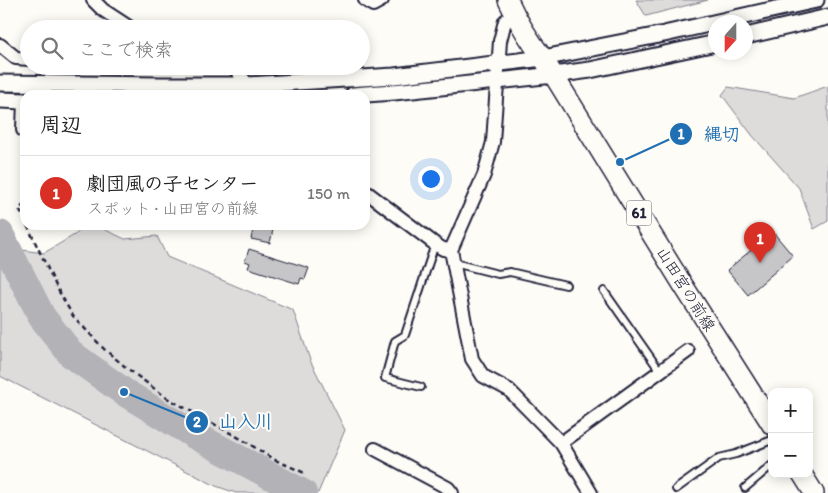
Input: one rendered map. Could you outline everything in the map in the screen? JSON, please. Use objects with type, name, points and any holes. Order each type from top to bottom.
[{"type":"main road","name":"山田宮の前線","points":[[511,7],[768,419]]},
{"type":"main road","points":[[805,478],[814,493]]},
{"type":"street","points":[[93,0],[119,20]]},
{"type":"street","points":[[365,0],[373,5],[382,0]]},
{"type":"street","points":[[0,83],[160,85],[251,90],[394,76],[543,58],[664,34],[816,0]]},
{"type":"street","points":[[511,7],[500,41],[493,142],[484,175],[451,250],[472,359],[483,376],[509,390],[561,443],[591,493]]},
{"type":"street","points":[[753,34],[828,17]]},
{"type":"street","points":[[0,45],[16,58],[20,58]]},
{"type":"street","points":[[370,94],[554,76],[708,45]]},
{"type":"street","points":[[240,75],[251,90]]},
{"type":"street","points":[[0,100],[20,100]]},
{"type":"street","points":[[370,195],[435,244],[443,249],[451,250]]},
{"type":"street","points":[[561,443],[688,351]]},
{"type":"street","points":[[375,449],[448,488],[452,493]]},
{"type":"lane","points":[[422,387],[385,378],[395,341],[405,335],[435,244]]},
{"type":"lane","points":[[454,263],[498,274],[510,272],[566,285]]},
{"type":"lane","points":[[604,291],[660,371]]},
{"type":"lane","points":[[676,489],[718,458],[736,454],[768,442]]},
{"type":"lane","points":[[746,488],[768,469]]},
{"type":"path","points":[[29,230],[57,288],[73,316],[104,349],[128,370],[167,398],[243,440],[273,459],[307,474]]},
{"type":"shaded area","points":[[636,0],[708,0],[646,16]]},
{"type":"shaded area","points":[[828,86],[828,221],[814,229],[799,188],[752,135],[722,95],[728,87],[794,98]]},
{"type":"shaded area","points":[[80,230],[106,230],[125,239],[157,236],[167,257],[293,310],[310,360],[345,430],[318,493],[236,493],[216,486],[0,376],[0,247],[44,253]]},
{"type":"building","points":[[253,230],[273,230],[270,243],[251,239]]},
{"type":"building","points":[[773,232],[793,256],[748,295],[727,270]]},
{"type":"building","points":[[249,249],[309,268],[305,279],[301,278],[299,284],[248,268],[250,263],[245,261]]},
{"type":"waterway","points":[[0,234],[42,317],[71,354],[124,392],[196,436],[303,493]]},
{"type":"place","name":"縄切","points":[[620,162]]},
{"type":"place","name":"劇団風の子センター","points":[[760,263]]},
{"type":"place","name":"山入川","points":[[124,392]]}]
